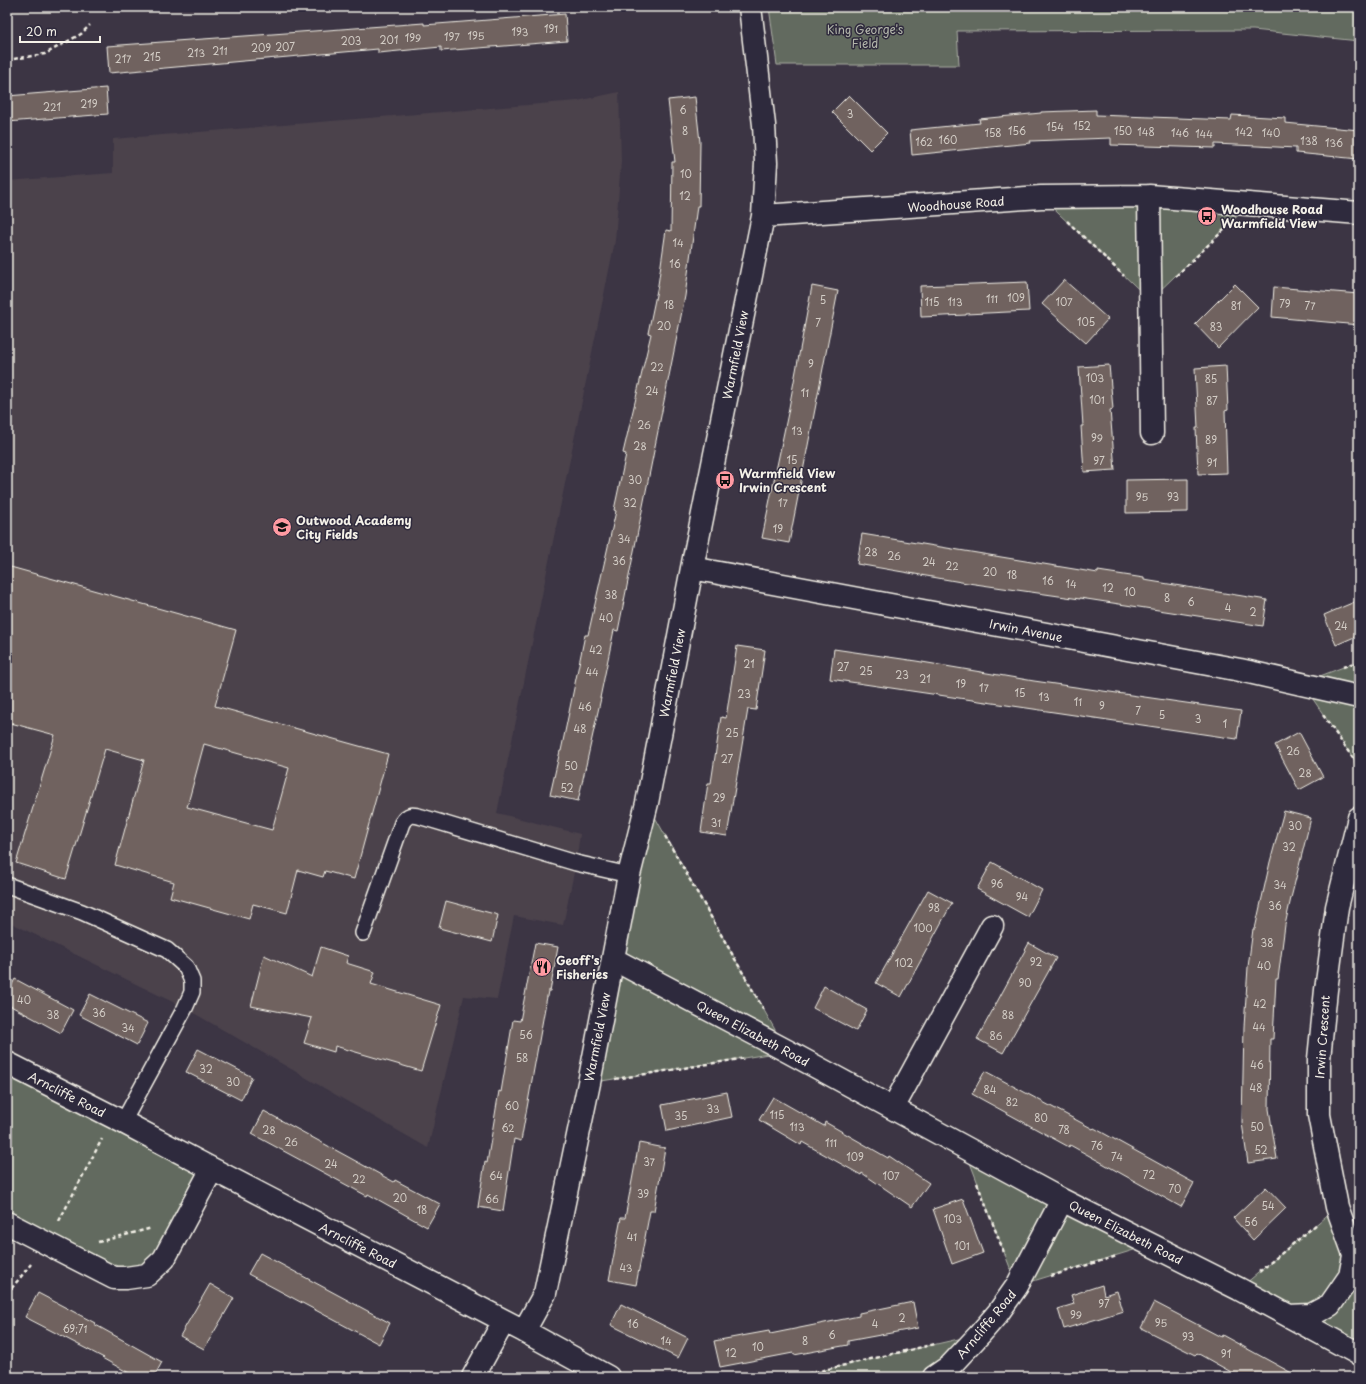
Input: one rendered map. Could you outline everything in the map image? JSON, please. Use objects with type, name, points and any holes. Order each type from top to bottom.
[{"type":"street","name":"Warmfield View","points":[[524,1331],[545,1293],[629,875],[646,803],[763,216],[766,163],[764,125],[750,7]]},
{"type":"street","name":"Woodhouse Road","points":[[763,216],[1042,197],[1149,196],[1359,213]]},
{"type":"street","points":[[1149,196],[1152,433]]},
{"type":"street","name":"Irwin Avenue","points":[[692,568],[1240,670],[1359,697]]},
{"type":"street","name":"Irwin Crescent","points":[[1289,1316],[1311,1315],[1330,1305],[1350,1276],[1356,1262],[1337,1207],[1319,1115],[1319,1059],[1337,907],[1359,818]]},
{"type":"street","points":[[893,1108],[992,926]]},
{"type":"street","name":"Queen Elizabeth Road","points":[[613,959],[1062,1200],[1239,1289],[1359,1354]]},
{"type":"street","name":"Arncliffe Road","points":[[7,1063],[524,1331],[608,1377]]},
{"type":"street","points":[[7,1223],[114,1278],[147,1275],[164,1259],[212,1169]]},
{"type":"street","name":"Arncliffe Road","points":[[934,1377],[950,1366],[980,1334],[1010,1297],[1062,1200]]},
{"type":"street","points":[[473,1377],[504,1321]]},
{"type":"lane","points":[[363,933],[402,823],[409,815],[422,817],[576,863],[629,875]]},
{"type":"lane","points":[[7,885],[82,912],[167,950],[186,967],[192,981],[192,992],[185,1008],[119,1120]]},
{"type":"path","points":[[7,60],[45,54],[81,34],[90,25]]},
{"type":"path","points":[[7,1294],[55,1247],[119,1120]]},
{"type":"path","points":[[1239,1289],[1337,1207]]},
{"type":"path","points":[[55,1247],[186,1219]]},
{"type":"path","points":[[794,1377],[941,1343]]},
{"type":"shaded area","name":"Outwood Academy City Fields","points":[[619,92],[621,161],[615,241],[497,813],[580,834],[576,863],[563,925],[514,916],[497,999],[464,996],[428,1148],[185,1008],[7,921],[7,181],[113,173],[113,139],[577,101]]},
{"type":"green space","name":"King George's Field","points":[[769,7],[1359,7],[1359,41],[1253,30],[957,31],[959,65],[777,65]]},
{"type":"green space","points":[[1041,197],[1250,204],[1150,300]]},
{"type":"green space","points":[[1359,661],[1359,767],[1302,683]]},
{"type":"green space","points":[[647,803],[787,1051],[589,1083]]},
{"type":"green space","points":[[7,1063],[212,1169],[164,1259],[126,1278],[7,1223]]},
{"type":"green space","points":[[964,1147],[1150,1245],[1017,1286]]},
{"type":"green space","points":[[1337,1207],[1359,1268],[1359,1354],[1239,1289]]},
{"type":"green space","points":[[980,1334],[934,1377],[794,1377]]},
{"type":"building","points":[[565,14],[567,41],[441,51],[441,47],[378,53],[378,49],[109,73],[107,46]]},
{"type":"building","points":[[106,88],[108,114],[7,122],[7,96]]},
{"type":"building","points":[[849,95],[887,133],[870,150],[832,112]]},
{"type":"building","points":[[695,97],[700,142],[699,206],[697,206],[685,296],[618,631],[614,630],[601,698],[578,801],[550,795],[561,751],[585,635],[588,635],[616,511],[614,510],[626,454],[623,453],[651,334],[648,333],[658,285],[666,230],[671,231],[672,162],[675,162],[668,100]]},
{"type":"building","points":[[1096,110],[1096,115],[1231,120],[1232,115],[1285,118],[1285,123],[1359,130],[1359,159],[1296,153],[1296,148],[1215,144],[1215,148],[1111,145],[1111,138],[1030,141],[1031,143],[912,155],[910,130],[980,123],[979,119],[1041,112]]},
{"type":"building","points":[[1064,280],[1108,319],[1086,343],[1042,304]]},
{"type":"building","points":[[1027,282],[1029,311],[921,317],[920,286]]},
{"type":"building","points":[[1235,284],[1258,307],[1218,348],[1195,324]]},
{"type":"building","points":[[812,286],[838,291],[789,543],[762,538]]},
{"type":"building","points":[[1274,287],[1359,294],[1359,325],[1272,317]]},
{"type":"building","points":[[1109,365],[1113,409],[1110,410],[1115,470],[1084,472],[1079,367]]},
{"type":"building","points":[[1226,366],[1228,410],[1225,411],[1227,473],[1198,474],[1196,428],[1198,428],[1195,368]]},
{"type":"building","points":[[1188,479],[1188,512],[1126,513],[1126,480]]},
{"type":"building","points":[[862,534],[1098,573],[1098,571],[1144,578],[1144,580],[1267,600],[1263,626],[1080,598],[961,582],[857,564]]},
{"type":"building","points":[[7,566],[236,630],[215,706],[388,754],[354,879],[325,871],[323,877],[298,870],[287,913],[253,904],[249,919],[170,897],[174,882],[115,865],[144,760],[105,749],[66,879],[16,863],[55,735],[7,722]],"holes":[[[204,744],[289,768],[272,830],[187,807]]]},
{"type":"building","points":[[1359,600],[1359,635],[1336,645],[1324,615]]},
{"type":"building","points":[[737,646],[765,650],[756,710],[748,709],[727,836],[701,832],[708,783],[711,783],[721,717],[726,718]]},
{"type":"building","points":[[834,649],[1034,681],[1241,711],[1237,739],[830,679]]},
{"type":"building","points":[[1299,732],[1323,777],[1299,790],[1275,745]]},
{"type":"building","points":[[1284,811],[1311,818],[1285,925],[1278,979],[1276,979],[1273,1039],[1270,1039],[1269,1109],[1277,1159],[1248,1163],[1242,1123],[1244,1027],[1248,967],[1253,929],[1255,929],[1270,862]]},
{"type":"building","points":[[992,862],[1042,890],[1028,917],[977,889]]},
{"type":"building","points":[[928,890],[952,903],[901,997],[876,983]]},
{"type":"building","points":[[446,901],[498,915],[492,942],[439,928]]},
{"type":"building","points":[[535,943],[558,947],[550,991],[548,991],[521,1141],[514,1139],[503,1211],[478,1207],[499,1091],[501,1092],[513,1020],[520,1021]]},
{"type":"building","points":[[1029,943],[1056,958],[1003,1053],[977,1039]]},
{"type":"building","points":[[321,947],[348,956],[346,963],[375,972],[371,984],[441,1005],[421,1071],[335,1046],[334,1052],[304,1043],[312,1018],[251,1006],[264,955],[312,977]]},
{"type":"building","points":[[15,979],[73,1010],[61,1033],[7,1004],[7,994]]},
{"type":"building","points":[[824,986],[867,1010],[856,1031],[813,1008]]},
{"type":"building","points":[[90,994],[148,1023],[137,1045],[79,1015]]},
{"type":"building","points":[[198,1049],[252,1077],[241,1100],[186,1072]]},
{"type":"building","points":[[985,1071],[1093,1129],[1094,1128],[1194,1183],[1181,1207],[1070,1145],[1069,1147],[972,1094]]},
{"type":"building","points":[[727,1092],[732,1117],[667,1131],[662,1105]]},
{"type":"building","points":[[773,1097],[824,1126],[825,1122],[888,1158],[889,1156],[929,1183],[912,1207],[862,1173],[861,1175],[802,1142],[801,1145],[759,1120]]},
{"type":"building","points":[[264,1111],[394,1182],[395,1180],[440,1204],[427,1227],[368,1194],[367,1196],[252,1134]]},
{"type":"building","points":[[639,1143],[665,1148],[654,1211],[650,1211],[636,1285],[609,1280],[621,1218],[625,1218]]},
{"type":"building","points":[[1266,1187],[1286,1208],[1253,1240],[1233,1218]]},
{"type":"building","points":[[963,1199],[983,1253],[952,1264],[933,1209]]},
{"type":"building","points":[[260,1253],[390,1323],[379,1344],[248,1274]]},
{"type":"building","points":[[210,1284],[234,1298],[204,1349],[180,1336]]},
{"type":"building","points":[[1102,1285],[1104,1295],[1117,1291],[1123,1311],[1064,1329],[1058,1309],[1074,1304],[1071,1295]]},
{"type":"building","points":[[38,1293],[95,1323],[94,1324],[162,1362],[154,1377],[136,1377],[102,1358],[104,1358],[25,1317]]},
{"type":"building","points":[[913,1302],[918,1328],[848,1341],[848,1345],[794,1355],[793,1353],[720,1367],[714,1341],[769,1331],[770,1334],[859,1316],[859,1313]]},
{"type":"building","points":[[1154,1302],[1221,1337],[1222,1335],[1299,1377],[1240,1377],[1197,1353],[1195,1355],[1141,1328]]},
{"type":"building","points":[[621,1304],[688,1338],[678,1358],[611,1325]]},
{"type":"place","name":"Woodhouse Road Warmfield View","points":[[1207,216]]},
{"type":"place","name":"Warmfield View Irwin Crescent","points":[[725,480]]},
{"type":"place","name":"Outwood Academy City Fields","points":[[282,527]]},
{"type":"place","name":"Geoff's Fisheries","points":[[542,967]]}]
